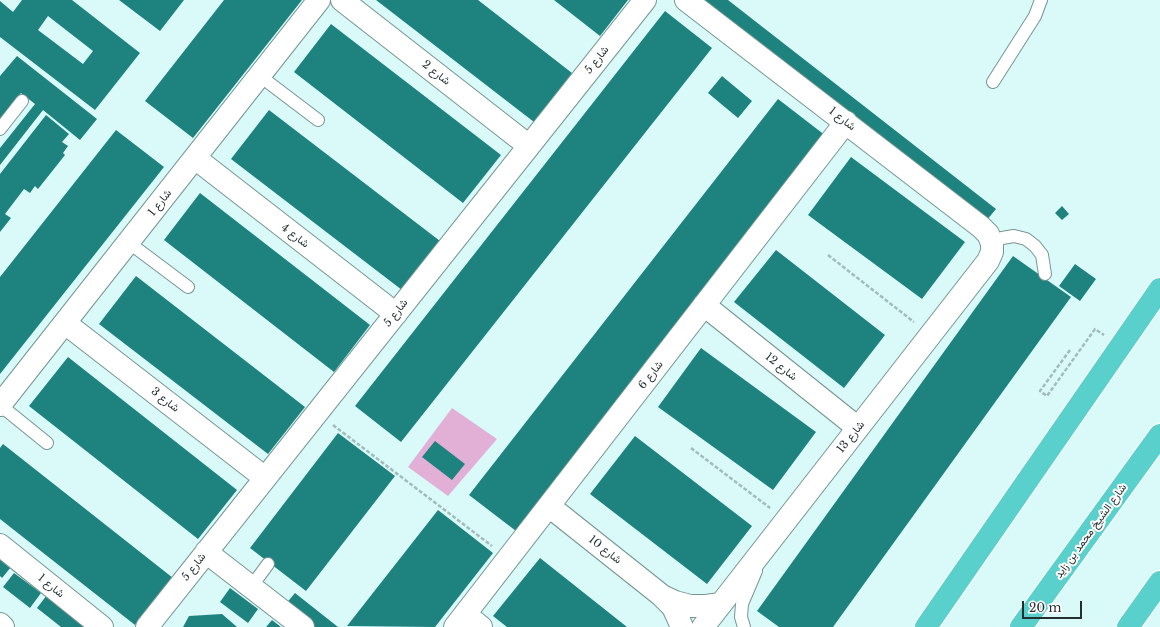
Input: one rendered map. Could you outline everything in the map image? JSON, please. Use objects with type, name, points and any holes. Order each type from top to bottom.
[{"type":"highway","points":[[926,627],[1160,289]]},
{"type":"highway","name":"شارع الشيخ محمد بن زايد","points":[[1021,627],[1160,435]]},
{"type":"highway","points":[[1128,627],[1160,582]]},
{"type":"street","name":"شارع 1","points":[[0,405],[319,0]]},
{"type":"street","name":"شارع 2","points":[[342,0],[529,146]]},
{"type":"street","name":"شارع 5","points":[[147,627],[645,0]]},
{"type":"street","name":"شارع 1","points":[[686,0],[981,227],[988,234],[992,243]]},
{"type":"street","name":"شارع 6","points":[[467,623],[508,558],[846,122]]},
{"type":"street","name":"شارع 4","points":[[194,158],[396,314]]},
{"type":"street","name":"شارع 13","points":[[703,627],[988,261],[992,252],[992,243]]},
{"type":"street","name":"شارع 12","points":[[704,306],[858,428]]},
{"type":"street","name":"شارع 3","points":[[65,323],[265,478]]},
{"type":"street","name":"شارع 10","points":[[549,506],[661,595],[673,607],[682,627]]},
{"type":"street","name":"شارع 1","points":[[0,545],[102,627]]},
{"type":"street","points":[[206,552],[303,627]]},
{"type":"street","name":"شارع 10","points":[[661,595],[675,602],[690,606],[722,604]]},
{"type":"street","points":[[0,624],[4,627]]},
{"type":"lane","points":[[993,82],[1035,16],[1041,0]]},
{"type":"lane","points":[[260,76],[318,120]]},
{"type":"lane","points":[[0,129],[22,101]]},
{"type":"lane","points":[[992,243],[1002,238],[1014,236],[1026,239],[1035,246],[1042,255],[1045,274]]},
{"type":"lane","points":[[128,242],[188,287]]},
{"type":"lane","points":[[0,405],[47,443]]},
{"type":"lane","points":[[744,627],[741,617],[742,604],[769,542]]},
{"type":"lane","points":[[251,587],[268,564]]},
{"type":"path","points":[[828,255],[930,335]]},
{"type":"path","points":[[1070,350],[1040,391],[1047,396],[1085,345]]},
{"type":"path","points":[[317,413],[508,558]]},
{"type":"path","points":[[691,448],[786,520]]},
{"type":"shaded area","points":[[452,408],[497,439],[448,496],[408,467]]},
{"type":"building","points":[[22,0],[72,0],[140,53],[95,110],[0,37],[0,1],[13,12]],"holes":[[[48,16],[93,51],[83,64],[38,30]]]},
{"type":"building","points":[[119,0],[184,0],[160,31]]},
{"type":"building","points":[[224,0],[302,0],[193,138],[145,101]]},
{"type":"building","points":[[376,0],[478,0],[572,73],[534,122]]},
{"type":"building","points":[[554,0],[628,0],[600,36]]},
{"type":"building","points":[[703,0],[728,0],[996,209],[986,221]]},
{"type":"building","points":[[665,11],[712,48],[401,442],[355,406]]},
{"type":"building","points":[[331,24],[501,155],[463,203],[294,72]]},
{"type":"building","points":[[17,56],[97,119],[80,140],[43,110],[0,165],[0,148],[35,104],[21,93],[0,120],[0,76]]},
{"type":"building","points":[[722,76],[752,101],[738,118],[708,93]]},
{"type":"building","points":[[778,99],[826,136],[516,531],[469,495]]},
{"type":"building","points":[[269,110],[440,241],[402,290],[231,159]]},
{"type":"building","points":[[46,115],[69,134],[62,142],[68,146],[63,153],[65,155],[38,189],[35,186],[30,193],[24,189],[5,214],[11,218],[0,232],[0,174]]},
{"type":"building","points":[[116,130],[164,167],[0,374],[0,277]]},
{"type":"building","points":[[851,157],[965,242],[922,299],[808,215]]},
{"type":"building","points":[[200,193],[370,325],[334,372],[164,240]]},
{"type":"building","points":[[1062,206],[1069,214],[1062,220],[1055,213]]},
{"type":"building","points":[[776,250],[885,335],[844,388],[734,302]]},
{"type":"building","points":[[1013,256],[1071,297],[833,627],[779,627],[757,611]]},
{"type":"building","points":[[1075,264],[1096,279],[1080,301],[1059,286]]},
{"type":"building","points":[[136,276],[305,407],[268,454],[99,324]]},
{"type":"building","points":[[701,348],[816,432],[773,490],[658,407]]},
{"type":"building","points":[[68,357],[237,490],[198,539],[29,406]]},
{"type":"building","points":[[338,433],[395,476],[306,591],[250,548]]},
{"type":"building","points":[[635,436],[752,526],[707,584],[590,494]]},
{"type":"building","points":[[435,441],[465,464],[452,480],[422,457]]},
{"type":"building","points":[[3,444],[173,578],[135,625],[0,519],[0,448]]},
{"type":"building","points":[[438,510],[493,553],[435,627],[347,626]]},
{"type":"building","points":[[540,558],[627,627],[507,627],[493,616]]},
{"type":"building","points":[[0,559],[11,567],[2,578],[0,576]]},
{"type":"building","points":[[14,573],[41,593],[30,608],[3,587]]},
{"type":"building","points":[[230,588],[258,609],[248,623],[220,602]]},
{"type":"building","points":[[295,593],[338,627],[313,627],[285,605]]},
{"type":"building","points":[[47,595],[88,627],[61,627],[37,608]]},
{"type":"building","points":[[222,614],[237,627],[183,627],[189,616]]},
{"type":"building","points":[[272,620],[281,627],[266,627]]}]
